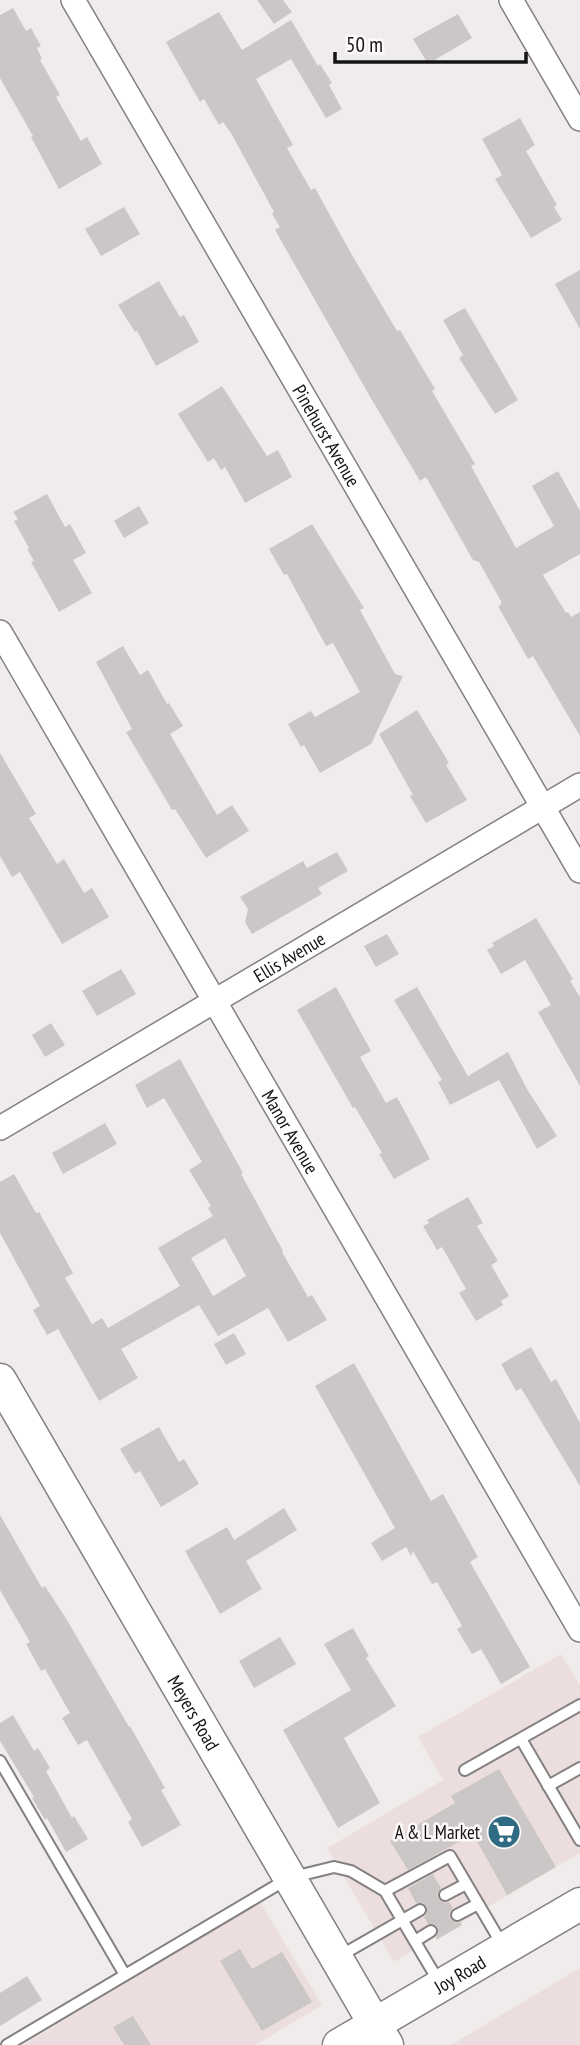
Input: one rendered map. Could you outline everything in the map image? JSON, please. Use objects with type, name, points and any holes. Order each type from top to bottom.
[{"type":"street","name":"Pinehurst Avenue","points":[[73,0],[580,871]]},
{"type":"street","points":[[511,0],[580,119]]},
{"type":"street","name":"Manor Avenue","points":[[0,632],[580,1630]]},
{"type":"street","name":"Ellis Avenue","points":[[0,1128],[580,785]]},
{"type":"street","name":"Meyers Road","points":[[0,1380],[380,2035]]},
{"type":"street","name":"Joy Road","points":[[339,2045],[380,2035],[441,1985],[580,1903]]},
{"type":"lane","points":[[465,1770],[580,1705]]},
{"type":"lane","points":[[521,1739],[580,1840]]},
{"type":"lane","points":[[0,1760],[125,1975]]},
{"type":"lane","points":[[548,1786],[580,1768]]},
{"type":"lane","points":[[385,1891],[450,1856],[504,1948]]},
{"type":"lane","points":[[7,2045],[289,1878],[334,1867],[351,1871],[385,1891],[441,1985]]},
{"type":"lane","points":[[445,1895],[466,1884]]},
{"type":"lane","points":[[457,1915],[478,1904]]},
{"type":"lane","points":[[335,1958],[420,1910]]},
{"type":"lane","points":[[415,1941],[431,1931]]},
{"type":"shaded area","points":[[561,1654],[580,1685],[580,1853],[394,1962],[327,1848],[443,1780],[418,1737]]},
{"type":"shaded area","points":[[260,1902],[322,2005],[256,2045],[23,2045]]},
{"type":"shaded area","points":[[580,1968],[580,2045],[451,2045]]},
{"type":"building","points":[[257,0],[283,0],[292,12],[274,24]]},
{"type":"building","points":[[13,8],[26,31],[31,28],[41,46],[37,48],[42,59],[40,60],[60,95],[56,97],[81,141],[87,137],[102,164],[59,189],[0,78],[0,15]]},
{"type":"building","points":[[219,12],[242,50],[291,20],[318,66],[320,64],[332,83],[329,85],[342,109],[326,118],[291,59],[256,79],[293,145],[287,148],[311,190],[315,188],[397,331],[400,330],[435,389],[432,391],[475,464],[471,466],[516,548],[554,526],[532,486],[558,471],[580,511],[580,554],[543,575],[566,613],[571,617],[580,612],[580,736],[533,656],[528,659],[498,606],[501,601],[479,562],[473,560],[426,477],[420,481],[369,395],[275,230],[280,227],[272,214],[274,212],[231,133],[223,122],[219,125],[204,99],[200,102],[166,42]]},
{"type":"building","points":[[458,14],[472,38],[428,64],[413,39]]},
{"type":"building","points":[[520,118],[535,145],[526,151],[557,205],[554,207],[562,220],[531,238],[495,179],[502,175],[482,139]]},
{"type":"building","points":[[124,207],[140,234],[101,256],[85,229]]},
{"type":"building","points":[[580,270],[580,329],[555,284]]},
{"type":"building","points":[[159,281],[180,317],[184,315],[199,342],[156,366],[137,331],[135,332],[118,305]]},
{"type":"building","points":[[465,308],[518,400],[495,414],[459,358],[463,355],[443,320]]},
{"type":"building","points":[[222,386],[267,456],[278,450],[292,477],[245,503],[225,467],[221,470],[214,458],[208,462],[178,414]]},
{"type":"building","points":[[47,494],[65,527],[70,524],[86,553],[73,560],[92,593],[59,612],[31,562],[34,561],[14,521],[18,519],[13,512]]},
{"type":"building","points":[[139,506],[149,523],[124,538],[114,521]]},
{"type":"building","points":[[312,524],[364,608],[360,610],[395,674],[403,676],[371,744],[320,773],[288,724],[311,711],[315,717],[360,692],[333,643],[326,646],[287,574],[284,575],[269,549]]},
{"type":"building","points":[[123,646],[140,675],[148,670],[183,726],[170,734],[217,815],[232,805],[249,831],[206,858],[175,809],[172,810],[126,732],[132,729],[96,662]]},
{"type":"building","points":[[417,710],[449,763],[446,765],[467,800],[426,823],[379,734]]},
{"type":"building","points":[[0,753],[36,814],[29,818],[57,864],[64,859],[84,893],[92,888],[109,917],[62,944],[20,872],[12,877],[0,856]]},
{"type":"building","points":[[337,852],[348,871],[318,888],[322,894],[252,934],[245,922],[248,909],[240,897],[303,861],[307,868]]},
{"type":"building","points":[[536,918],[573,979],[570,981],[580,997],[580,1086],[538,1012],[551,1005],[525,960],[501,974],[487,950],[494,946],[492,943]]},
{"type":"building","points":[[387,934],[399,954],[376,967],[364,946]]},
{"type":"building","points":[[121,969],[136,994],[97,1016],[82,991]]},
{"type":"building","points":[[336,987],[371,1051],[360,1057],[386,1103],[397,1097],[430,1159],[394,1179],[379,1154],[382,1153],[297,1010]]},
{"type":"building","points":[[417,987],[468,1076],[508,1052],[527,1089],[557,1136],[537,1149],[499,1080],[450,1105],[438,1082],[442,1080],[394,1000]]},
{"type":"building","points":[[51,1023],[65,1045],[45,1057],[32,1035]]},
{"type":"building","points":[[180,1059],[243,1173],[241,1174],[282,1252],[308,1297],[312,1295],[327,1320],[288,1342],[268,1308],[218,1336],[199,1305],[121,1349],[138,1378],[99,1401],[58,1329],[47,1335],[33,1310],[40,1306],[0,1233],[0,1182],[14,1174],[36,1213],[39,1212],[73,1273],[65,1278],[92,1324],[102,1318],[108,1328],[180,1286],[158,1248],[213,1216],[208,1208],[211,1206],[189,1170],[202,1162],[164,1098],[147,1108],[135,1085]],"holes":[[[225,1238],[246,1276],[213,1296],[191,1258]]]},
{"type":"building","points":[[105,1123],[117,1144],[63,1174],[52,1153]]},
{"type":"building","points":[[468,1197],[483,1223],[477,1226],[498,1261],[491,1265],[509,1296],[501,1301],[503,1305],[476,1321],[459,1293],[466,1289],[442,1247],[437,1250],[423,1226],[429,1223],[427,1220]]},
{"type":"building","points":[[234,1333],[246,1354],[226,1365],[214,1344]]},
{"type":"building","points":[[531,1347],[551,1382],[556,1379],[580,1423],[580,1486],[521,1388],[516,1391],[501,1364]]},
{"type":"building","points":[[354,1363],[431,1501],[443,1494],[478,1557],[470,1562],[530,1667],[501,1684],[481,1649],[472,1654],[457,1629],[462,1626],[437,1582],[432,1584],[413,1551],[411,1556],[406,1547],[382,1561],[371,1543],[395,1528],[315,1386]]},
{"type":"building","points":[[159,1427],[179,1462],[184,1459],[199,1484],[161,1507],[140,1471],[135,1474],[120,1449]]},
{"type":"building","points":[[284,1508],[297,1530],[246,1561],[262,1589],[220,1614],[185,1551],[227,1527],[234,1540]]},
{"type":"building","points":[[0,1515],[42,1588],[45,1586],[67,1620],[130,1726],[165,1788],[161,1790],[181,1825],[142,1847],[128,1822],[132,1819],[87,1740],[78,1745],[62,1718],[70,1713],[45,1669],[41,1671],[26,1644],[30,1642],[0,1590]]},
{"type":"building","points":[[353,1628],[369,1656],[366,1658],[396,1706],[344,1738],[380,1803],[338,1828],[283,1730],[351,1690],[324,1644]]},
{"type":"building","points":[[280,1637],[296,1664],[254,1688],[239,1661]]},
{"type":"building","points":[[13,1715],[34,1751],[38,1748],[50,1768],[46,1771],[72,1818],[74,1816],[88,1839],[66,1852],[0,1741],[0,1723]]},
{"type":"building","points":[[499,1769],[556,1867],[507,1895],[473,1834],[408,1870],[390,1841],[455,1803],[451,1796]]},
{"type":"building","points":[[433,1874],[441,1888],[437,1894],[438,1899],[444,1903],[449,1902],[453,1908],[449,1914],[450,1919],[462,1925],[436,1940],[438,1927],[428,1924],[424,1917],[427,1907],[423,1903],[416,1903],[408,1888]]},
{"type":"building","points":[[240,1949],[252,1969],[282,1952],[312,2002],[262,2031],[220,1961]]},
{"type":"building","points":[[27,1976],[42,2000],[0,2026],[0,1993]]},
{"type":"building","points":[[133,2016],[151,2045],[124,2045],[113,2027]]},
{"type":"place","name":"A & L Market","points":[[504,1832]]}]
